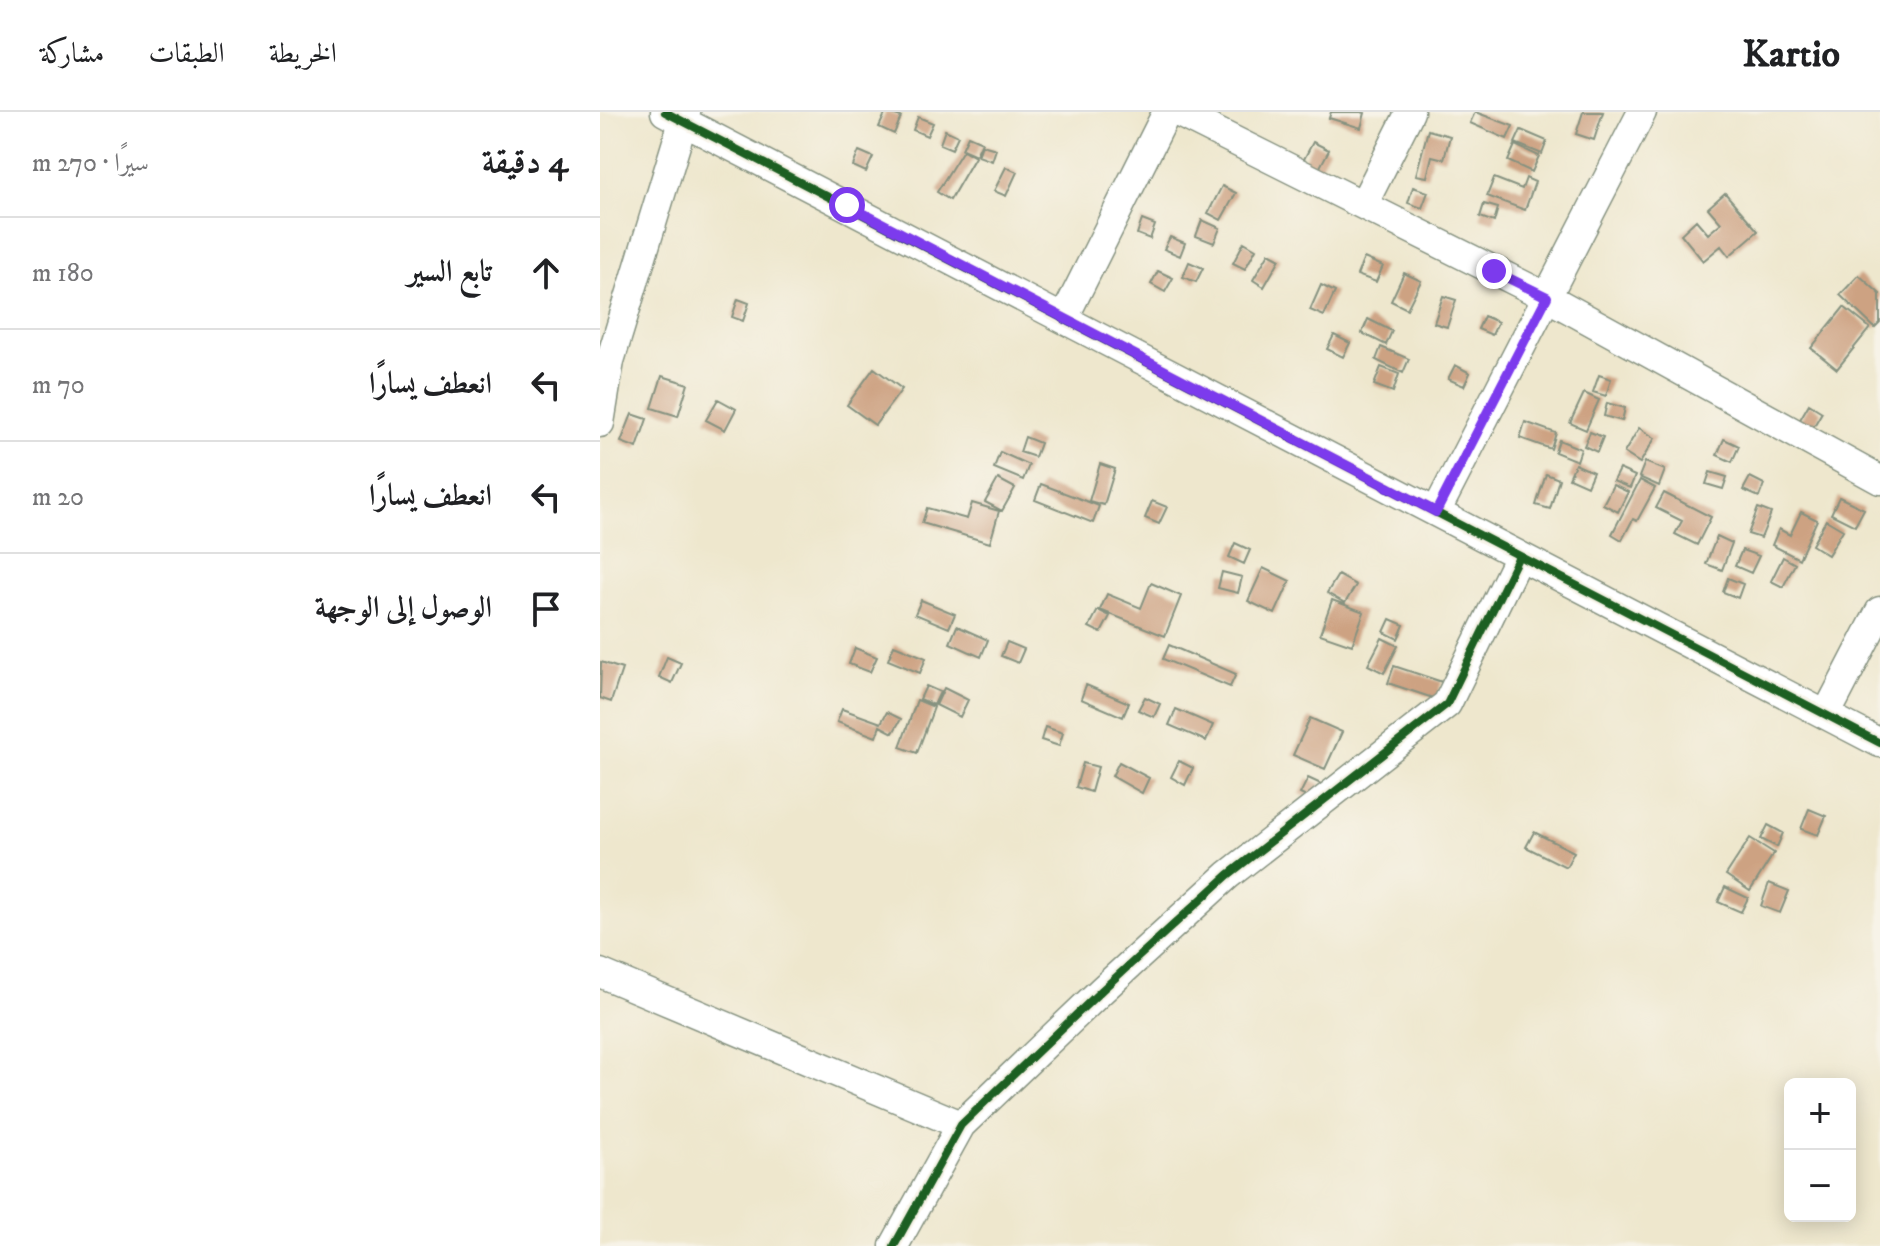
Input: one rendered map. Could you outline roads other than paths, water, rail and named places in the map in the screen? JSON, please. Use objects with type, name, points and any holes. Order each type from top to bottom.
[{"type":"street","points":[[1064,318],[1167,112]]},
{"type":"street","points":[[1177,112],[1547,297],[1880,480]]},
{"type":"street","points":[[1363,205],[1410,112]]},
{"type":"street","points":[[1436,512],[1642,112]]},
{"type":"street","points":[[600,423],[610,361],[678,115],[1880,743]]},
{"type":"street","points":[[894,1246],[961,1125],[1228,875],[1447,704],[1519,556]]},
{"type":"street","points":[[1826,715],[1880,611]]},
{"type":"street","points":[[600,973],[961,1125]]}]
